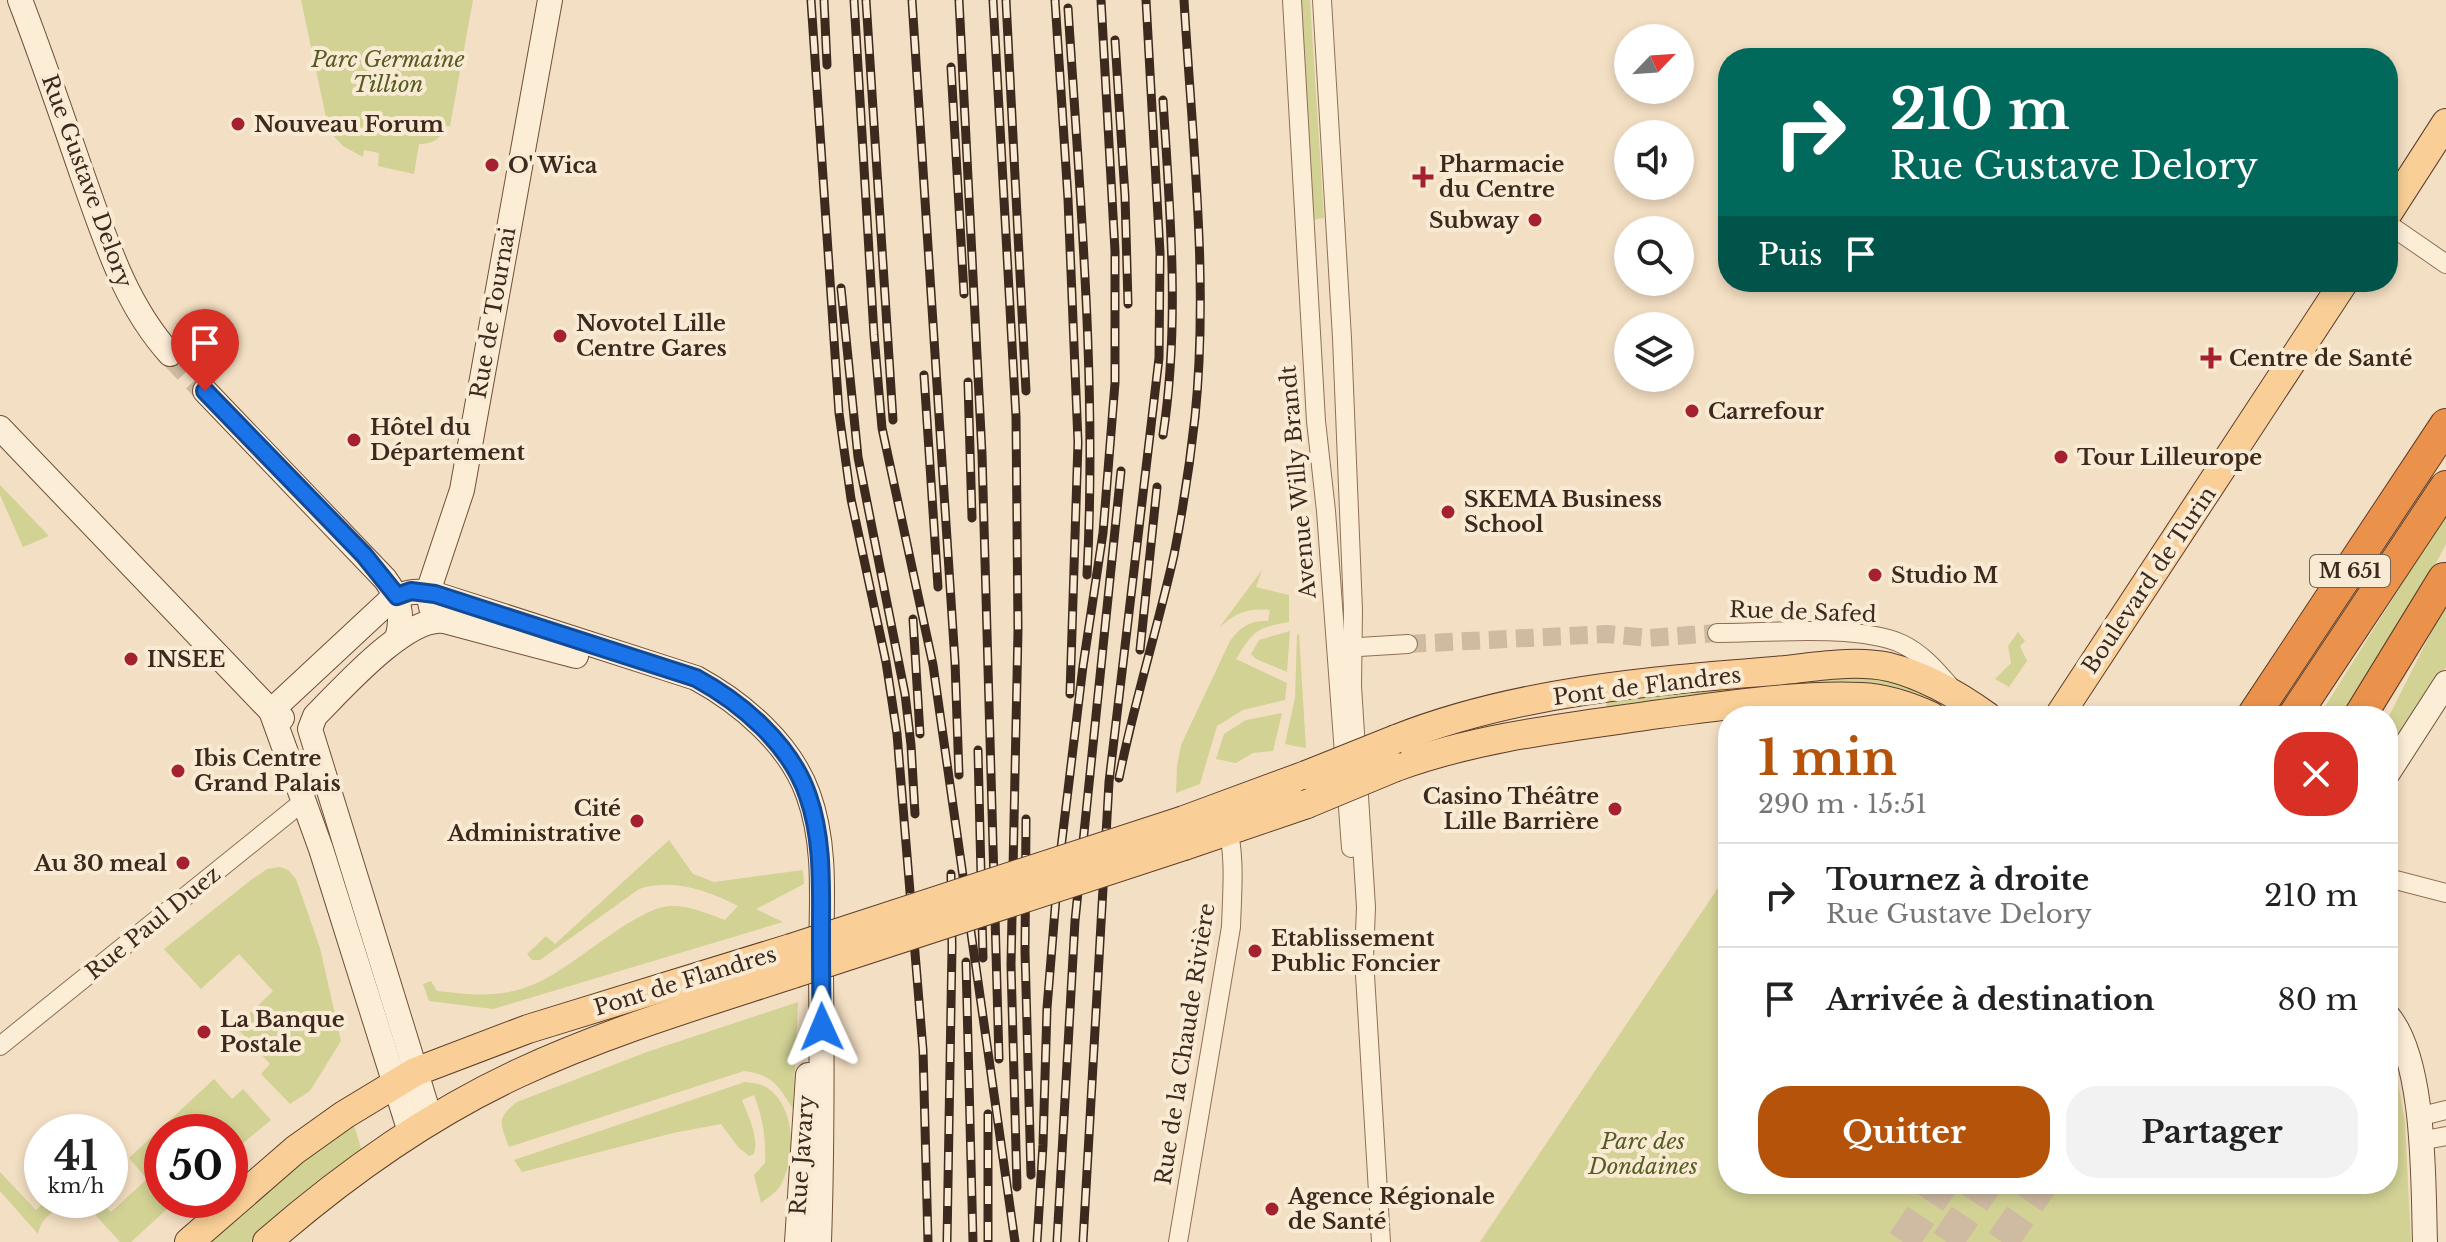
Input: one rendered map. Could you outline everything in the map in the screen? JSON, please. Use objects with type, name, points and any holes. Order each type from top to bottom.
[{"type":"highway","name":"M 651","points":[[2260,706],[2446,425]]},
{"type":"highway","name":"M 651","points":[[2301,706],[2446,487]]},
{"type":"highway","points":[[2366,706],[2445,578]]},
{"type":"highway","points":[[2385,706],[2445,578]]},
{"type":"main road","name":"Rue Gustave Delory","points":[[20,0],[107,245],[141,316],[170,354]]},
{"type":"main road","name":"Rue de Tournai","points":[[428,592],[462,490],[550,0]]},
{"type":"main road","points":[[2398,197],[2446,123]]},
{"type":"main road","name":"Boulevard de Turin","points":[[2066,706],[2337,292]]},
{"type":"main road","points":[[205,391],[364,555],[397,596],[400,616],[397,639]]},
{"type":"main road","points":[[0,428],[271,711],[291,724],[310,729]]},
{"type":"main road","name":"Rue Javary","points":[[397,596],[411,591],[428,592],[696,678],[733,701],[791,763],[802,781],[812,809],[820,853],[802,965],[808,1076],[797,1242]]},
{"type":"main road","points":[[405,1078],[310,729],[315,716],[397,639],[418,625],[438,620],[428,592]]},
{"type":"main road","points":[[271,711],[397,596]]},
{"type":"main road","name":"Rue Javary","points":[[438,620],[555,649],[688,691],[726,705],[753,720]]},
{"type":"main road","name":"Pont de Flandres","points":[[267,1242],[335,1185],[421,1126],[518,1073],[583,1045],[802,965],[1184,833],[1226,820],[1307,804],[1396,753],[1428,727],[1480,712],[1593,691],[1689,678],[1848,665],[1889,667],[1932,683],[1972,706]]},
{"type":"main road","points":[[2398,757],[2446,683]]},
{"type":"main road","name":"Pont de Flandres","points":[[1727,706],[1860,697],[1907,706]]},
{"type":"main road","name":"Pont de Flandres","points":[[1226,820],[1306,775],[1396,753],[1467,746],[1514,736],[1718,707]]},
{"type":"main road","points":[[271,711],[421,1126]]},
{"type":"main road","name":"Rue Javary","points":[[802,965],[823,1082],[819,1242]]},
{"type":"main road","name":"Pont de Flandres","points":[[189,1242],[295,1150],[344,1115],[405,1078],[528,1029],[802,965]]},
{"type":"main road","points":[[2398,1033],[2407,1048],[2419,1129],[2425,1242]]},
{"type":"street","name":"Avenue Willy Brandt","points":[[1292,0],[1304,249],[1344,648],[1352,686],[1366,907],[1364,958],[1381,1242]]},
{"type":"street","name":"Avenue Willy Brandt","points":[[1322,0],[1342,338],[1353,610],[1344,648]]},
{"type":"street","points":[[2398,231],[2446,264]]},
{"type":"street","name":"Rue de Safed","points":[[1717,633],[1878,635],[1913,650],[1961,699]]},
{"type":"street","points":[[1344,648],[1408,644]]},
{"type":"street","name":"Rue Paul Duez","points":[[0,1046],[305,800]]},
{"type":"street","name":"Rue de la Chaude Rivière","points":[[1178,1242],[1231,927],[1233,879],[1226,820]]},
{"type":"street","points":[[2398,881],[2446,893]]},
{"type":"street","points":[[2419,1129],[2446,1110]]},
{"type":"street","points":[[2419,1129],[2446,1136]]},
{"type":"green space","name":"Parc Germaine Tillion","points":[[301,0],[473,0],[450,126],[445,126],[436,140],[419,144],[414,174],[378,166],[379,153],[364,150],[363,157],[343,146],[329,131]]},
{"type":"green space","points":[[1298,0],[1310,0],[1324,218],[1311,220]]},
{"type":"green space","points":[[0,485],[49,536],[23,547],[0,495]]},
{"type":"green space","points":[[2446,514],[2446,544],[2376,677],[2356,706],[2325,706]]},
{"type":"green space","points":[[1262,570],[1256,587],[1289,595],[1289,622],[1256,632],[1236,659],[1287,683],[1285,700],[1243,710],[1217,726],[1200,784],[1176,793],[1181,745],[1230,641],[1246,625],[1268,621],[1270,610],[1248,611],[1236,615],[1219,628]]},
{"type":"green space","points":[[2446,603],[2446,667],[2398,740],[2398,706],[2394,706]]},
{"type":"green space","points":[[1290,631],[1287,672],[1251,654],[1259,640]]},
{"type":"green space","points":[[2018,632],[2025,641],[2020,646],[2027,661],[2009,687],[1995,679],[2011,663],[2008,646]]},
{"type":"green space","points":[[1299,634],[1306,748],[1285,744],[1295,698]]},
{"type":"green space","points":[[1855,675],[1909,684],[1950,706],[1718,706],[1718,709],[1607,710],[1606,699]]},
{"type":"green space","points":[[1282,713],[1273,751],[1253,753],[1236,763],[1216,759],[1224,734],[1246,720]]},
{"type":"green space","points":[[669,840],[693,874],[714,882],[803,870],[804,884],[756,909],[783,922],[493,1009],[429,1001],[423,984],[431,981],[437,991],[464,994],[501,993],[539,982],[625,925],[658,908],[686,907],[725,920],[738,906],[690,887],[652,886],[639,889],[540,960],[532,960],[527,954],[546,936],[555,944]]},
{"type":"green space","points":[[280,867],[296,879],[320,948],[341,1041],[310,1091],[290,1104],[261,1074],[270,1064],[236,1027],[273,991],[239,954],[201,989],[164,949],[251,880],[267,869]]},
{"type":"green space","name":"Parc des Dondaines","points":[[1718,888],[1718,1194],[2398,1194],[2398,1083],[2405,1122],[2411,1242],[1480,1242]]},
{"type":"green space","points":[[798,1002],[793,1109],[768,1078],[744,1071],[509,1147],[502,1122],[505,1113],[517,1102],[647,1052]]},
{"type":"green space","points":[[214,1079],[232,1099],[243,1089],[271,1120],[248,1139],[248,1114],[176,1114]]},
{"type":"green space","points":[[745,1082],[762,1085],[775,1094],[788,1118],[790,1132],[791,1147],[786,1174],[778,1189],[761,1203],[754,1175],[765,1163],[765,1146],[762,1120],[754,1095],[742,1100],[755,1140],[754,1154],[749,1156],[721,1124],[673,1133],[522,1172],[514,1160]]},
{"type":"green space","points":[[353,1122],[362,1151],[250,1242],[205,1242],[231,1218],[248,1218],[248,1203]]},
{"type":"green space","points":[[144,1144],[144,1176],[129,1158]]},
{"type":"green space","points":[[0,1172],[24,1197],[24,1218],[46,1218],[38,1234],[0,1191]]},
{"type":"green space","points":[[144,1182],[144,1218],[157,1218],[131,1242],[120,1242],[98,1218],[128,1218],[128,1196]]},
{"type":"tunnel","points":[[170,354],[205,391]]},
{"type":"tunnel","points":[[1408,644],[1607,634],[1649,638],[1717,633]]},
{"type":"tunnel","points":[[1903,1242],[1935,1194]]},
{"type":"tunnel","points":[[1947,1242],[1979,1194]]},
{"type":"tunnel","points":[[2002,1242],[2035,1194]]},
{"type":"railway","points":[[811,0],[839,413],[851,499],[886,662],[897,734],[923,1050],[928,1242]]},
{"type":"railway","points":[[824,0],[827,65]]},
{"type":"railway","points":[[854,0],[882,428],[933,665],[1015,1242]]},
{"type":"railway","points":[[866,0],[893,420]]},
{"type":"railway","points":[[912,0],[955,662],[959,775]]},
{"type":"railway","points":[[959,0],[982,454],[999,1059]]},
{"type":"railway","points":[[993,0],[1016,417],[1018,630],[1011,965],[1017,1187]]},
{"type":"railway","points":[[1006,0],[1026,391]]},
{"type":"railway","points":[[1055,0],[1068,199],[1078,442],[1070,694]]},
{"type":"railway","points":[[1037,1242],[1047,1008],[1058,873],[1103,533],[1115,383],[1115,251],[1101,0]]},
{"type":"railway","points":[[1083,1242],[1109,782],[1159,358],[1160,253],[1146,0]]},
{"type":"railway","points":[[1119,778],[1174,555],[1195,417],[1200,261],[1184,0]]},
{"type":"railway","points":[[1068,8],[1089,362],[1087,575]]},
{"type":"railway","points":[[1115,40],[1128,304]]},
{"type":"railway","points":[[951,67],[964,294]]},
{"type":"railway","points":[[1163,100],[1171,226],[1172,309],[1163,435]]},
{"type":"railway","points":[[841,288],[858,457],[905,694],[915,814]]},
{"type":"railway","points":[[924,375],[938,587]]},
{"type":"railway","points":[[968,382],[972,518]]},
{"type":"railway","points":[[1057,1242],[1075,921],[1121,471]]},
{"type":"railway","points":[[1140,650],[1157,487]]},
{"type":"railway","points":[[913,619],[920,734]]},
{"type":"railway","points":[[978,750],[983,958]]},
{"type":"railway","points":[[1026,819],[1025,951],[1031,1175]]},
{"type":"railway","points":[[947,1242],[951,874]]},
{"type":"railway","points":[[966,962],[973,1242]]},
{"type":"railway","points":[[988,1114],[988,1242]]},
{"type":"place","name":"Nouveau Forum","points":[[238,124]]},
{"type":"place","name":"O' Wica","points":[[492,165]]},
{"type":"place","name":"Pharmacie du Centre","points":[[1423,177]]},
{"type":"place","name":"Subway","points":[[1535,220]]},
{"type":"place","name":"Novotel Lille Centre Gares","points":[[560,336]]},
{"type":"place","name":"Centre de Santé","points":[[2211,358]]},
{"type":"place","name":"Carrefour","points":[[1692,411]]},
{"type":"place","name":"Hôtel du Département","points":[[354,440]]},
{"type":"place","name":"Tour Lilleurope","points":[[2061,457]]},
{"type":"place","name":"SKEMA Business School","points":[[1448,512]]},
{"type":"place","name":"Studio M","points":[[1875,575]]},
{"type":"place","name":"INSEE","points":[[131,659]]},
{"type":"place","name":"Ibis Centre Grand Palais","points":[[178,771]]},
{"type":"place","name":"Casino Théâtre Lille Barrière","points":[[1615,809]]},
{"type":"place","name":"Cité Administrative","points":[[637,821]]},
{"type":"place","name":"Au 30 meal","points":[[183,863]]},
{"type":"place","name":"Etablissement Public Foncier","points":[[1255,951]]},
{"type":"place","name":"La Banque Postale","points":[[204,1032]]},
{"type":"place","name":"Agence Régionale de Santé","points":[[1272,1209]]},
{"type":"route","points":[[205,391],[364,555],[397,596],[411,591],[435,594],[696,678],[733,701],[768,735],[802,781],[818,832],[822,1027]]}]
